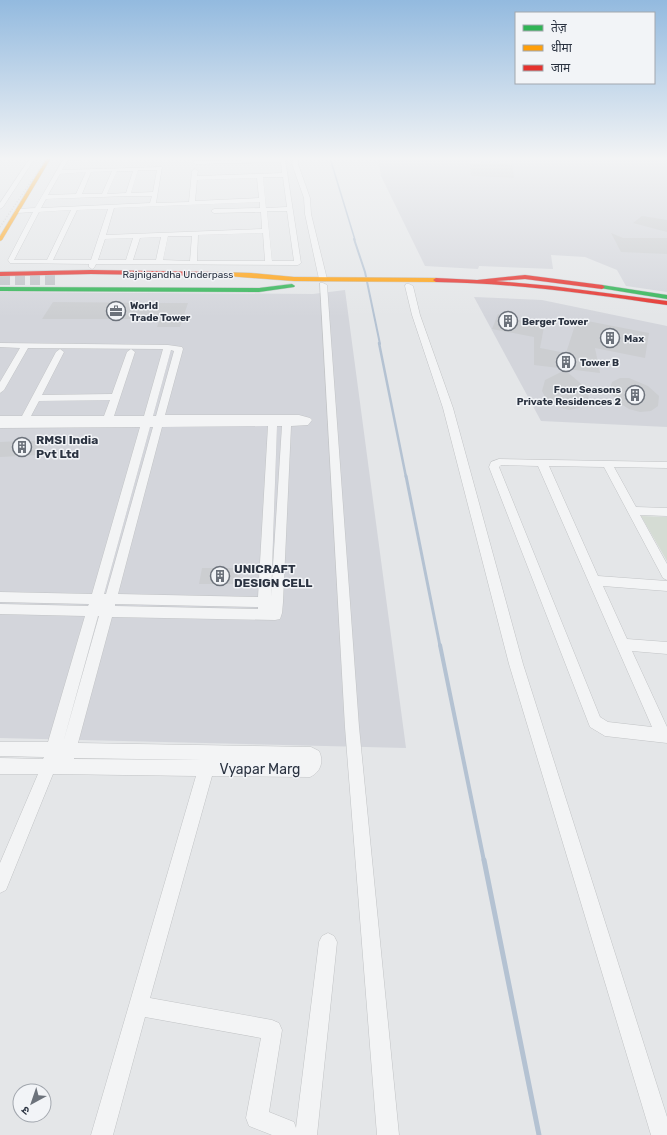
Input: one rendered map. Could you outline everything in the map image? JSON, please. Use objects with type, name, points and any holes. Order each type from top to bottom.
[{"type":"main road","points":[[0,222],[6,211]]},
{"type":"main road","points":[[0,240],[17,211]]},
{"type":"main road","points":[[0,274],[91,272],[251,274],[296,282],[508,287],[624,301],[667,309]]},
{"type":"main road","points":[[404,284],[525,277],[667,297]]},
{"type":"main road","points":[[479,280],[542,285],[667,303]]},
{"type":"main road","name":"Rajnigandha Underpass","points":[[59,282],[296,282]]},
{"type":"main road","points":[[0,289],[259,290],[296,282]]},
{"type":"main road","points":[[637,293],[667,303]]},
{"type":"street","points":[[36,211],[11,260],[14,262],[94,261],[295,264],[298,262],[291,211]]},
{"type":"street","points":[[49,262],[74,211]]},
{"type":"street","points":[[91,272],[111,211]]},
{"type":"street","points":[[214,211],[214,219]]},
{"type":"street","points":[[263,211],[269,264]]},
{"type":"street","points":[[308,211],[327,282],[352,727],[388,1135]]},
{"type":"street","points":[[102,237],[195,234],[214,229],[266,231]]},
{"type":"street","points":[[193,263],[195,234]]},
{"type":"street","points":[[159,262],[165,235]]},
{"type":"street","points":[[129,262],[137,236]]},
{"type":"street","points":[[404,284],[448,408],[516,664],[662,1135]]},
{"type":"street","points":[[0,346],[60,352],[171,351]]},
{"type":"street","points":[[0,373],[19,349]]},
{"type":"street","points":[[0,390],[19,349]]},
{"type":"street","points":[[0,352],[19,349],[171,351]]},
{"type":"street","points":[[70,750],[107,612],[171,351]]},
{"type":"street","points":[[25,419],[60,352]]},
{"type":"street","points":[[108,419],[131,352]]},
{"type":"street","points":[[36,398],[116,398]]},
{"type":"street","points":[[0,419],[108,419],[153,421]]},
{"type":"street","points":[[263,616],[273,420]]},
{"type":"street","points":[[0,425],[153,421],[287,420],[275,615],[263,616],[0,609]]},
{"type":"street","points":[[0,884],[56,760],[92,611],[153,421]]},
{"type":"street","points":[[665,735],[605,729],[595,722],[494,464],[498,462],[667,465]]},
{"type":"street","points":[[542,463],[665,735]]},
{"type":"street","points":[[607,464],[667,575]]},
{"type":"street","points":[[632,511],[667,512]]},
{"type":"street","points":[[594,580],[667,586]]},
{"type":"street","points":[[0,597],[277,602]]},
{"type":"street","points":[[623,644],[667,648]]},
{"type":"street","name":"Vyapar Marg","points":[[0,749],[56,760],[70,750],[208,760],[310,769],[313,766],[314,756],[311,754],[208,760],[56,760],[0,766]]},
{"type":"street","points":[[102,1135],[208,760]]},
{"type":"street","points":[[306,1135],[328,942]]},
{"type":"street","points":[[139,1006],[272,1030],[257,1118],[286,1130],[285,1135]]},
{"type":"shaded area","points":[[398,211],[667,211],[667,292],[626,286],[617,270],[585,257],[551,255],[553,269],[479,266],[478,269],[425,266]]},
{"type":"shaded area","points":[[345,290],[406,748],[0,738],[0,292],[313,294]]},
{"type":"shaded area","points":[[474,297],[542,300],[667,326],[667,427],[541,421]]},
{"type":"shaded area","points":[[641,516],[667,517],[667,561]]},
{"type":"building","points":[[642,216],[667,220],[667,232],[633,223]]},
{"type":"building","points":[[611,233],[623,238],[667,238],[667,254],[621,252]]},
{"type":"building","name":"World Trade Tower","points":[[53,302],[188,303],[180,327],[157,327],[160,319],[42,319]]},
{"type":"building","points":[[498,314],[544,327],[540,348],[566,353],[577,319],[649,333],[645,358],[595,348],[600,373],[534,365],[534,337],[492,329]]},
{"type":"building","points":[[565,370],[586,388],[589,394],[587,403],[579,408],[569,410],[558,407],[545,397],[542,391],[545,380]]},
{"type":"building","name":"Four Seasons Private Residences 2","points":[[620,378],[629,378],[648,386],[659,396],[658,406],[651,411],[640,412],[629,409],[621,404],[611,394],[610,388],[612,382]]},
{"type":"building","name":"RMSI India Pvt Ltd","points":[[46,441],[39,455],[0,457],[0,442]]},
{"type":"building","name":"UNICRAFT DESIGN CELL","points":[[202,568],[241,568],[239,584],[199,584]]},
{"type":"waterway","points":[[346,211],[355,240]]},
{"type":"waterway","points":[[354,239],[365,272],[380,344]]},
{"type":"waterway","points":[[379,343],[406,477]]},
{"type":"waterway","points":[[406,476],[440,646]]},
{"type":"waterway","points":[[440,645],[484,861]]},
{"type":"waterway","points":[[484,860],[539,1135]]},
{"type":"tunnel","points":[[0,280],[60,280]]},
{"type":"railway","points":[[0,227],[11,211]]},
{"type":"traffic: fast","points":[[0,289],[259,290],[292,286]]},
{"type":"traffic: fast","points":[[602,287],[667,297]]},
{"type":"traffic: slow","points":[[0,240],[17,211]]},
{"type":"traffic: slow","points":[[216,274],[251,275],[294,279],[436,280]]},
{"type":"traffic: jam","points":[[0,274],[91,272],[216,274]]},
{"type":"traffic: jam","points":[[479,280],[525,277],[602,287]]},
{"type":"traffic: jam","points":[[436,280],[523,284],[667,303]]},
{"type":"place","name":"World Trade Tower","points":[[116,311]]},
{"type":"place","name":"Berger Tower","points":[[508,321]]},
{"type":"place","name":"Max","points":[[610,338]]},
{"type":"place","name":"Tower B","points":[[566,362]]},
{"type":"place","name":"Four Seasons Private Residences 2","points":[[635,395]]},
{"type":"place","name":"RMSI India Pvt Ltd","points":[[22,447]]},
{"type":"place","name":"UNICRAFT DESIGN CELL","points":[[220,576]]}]
